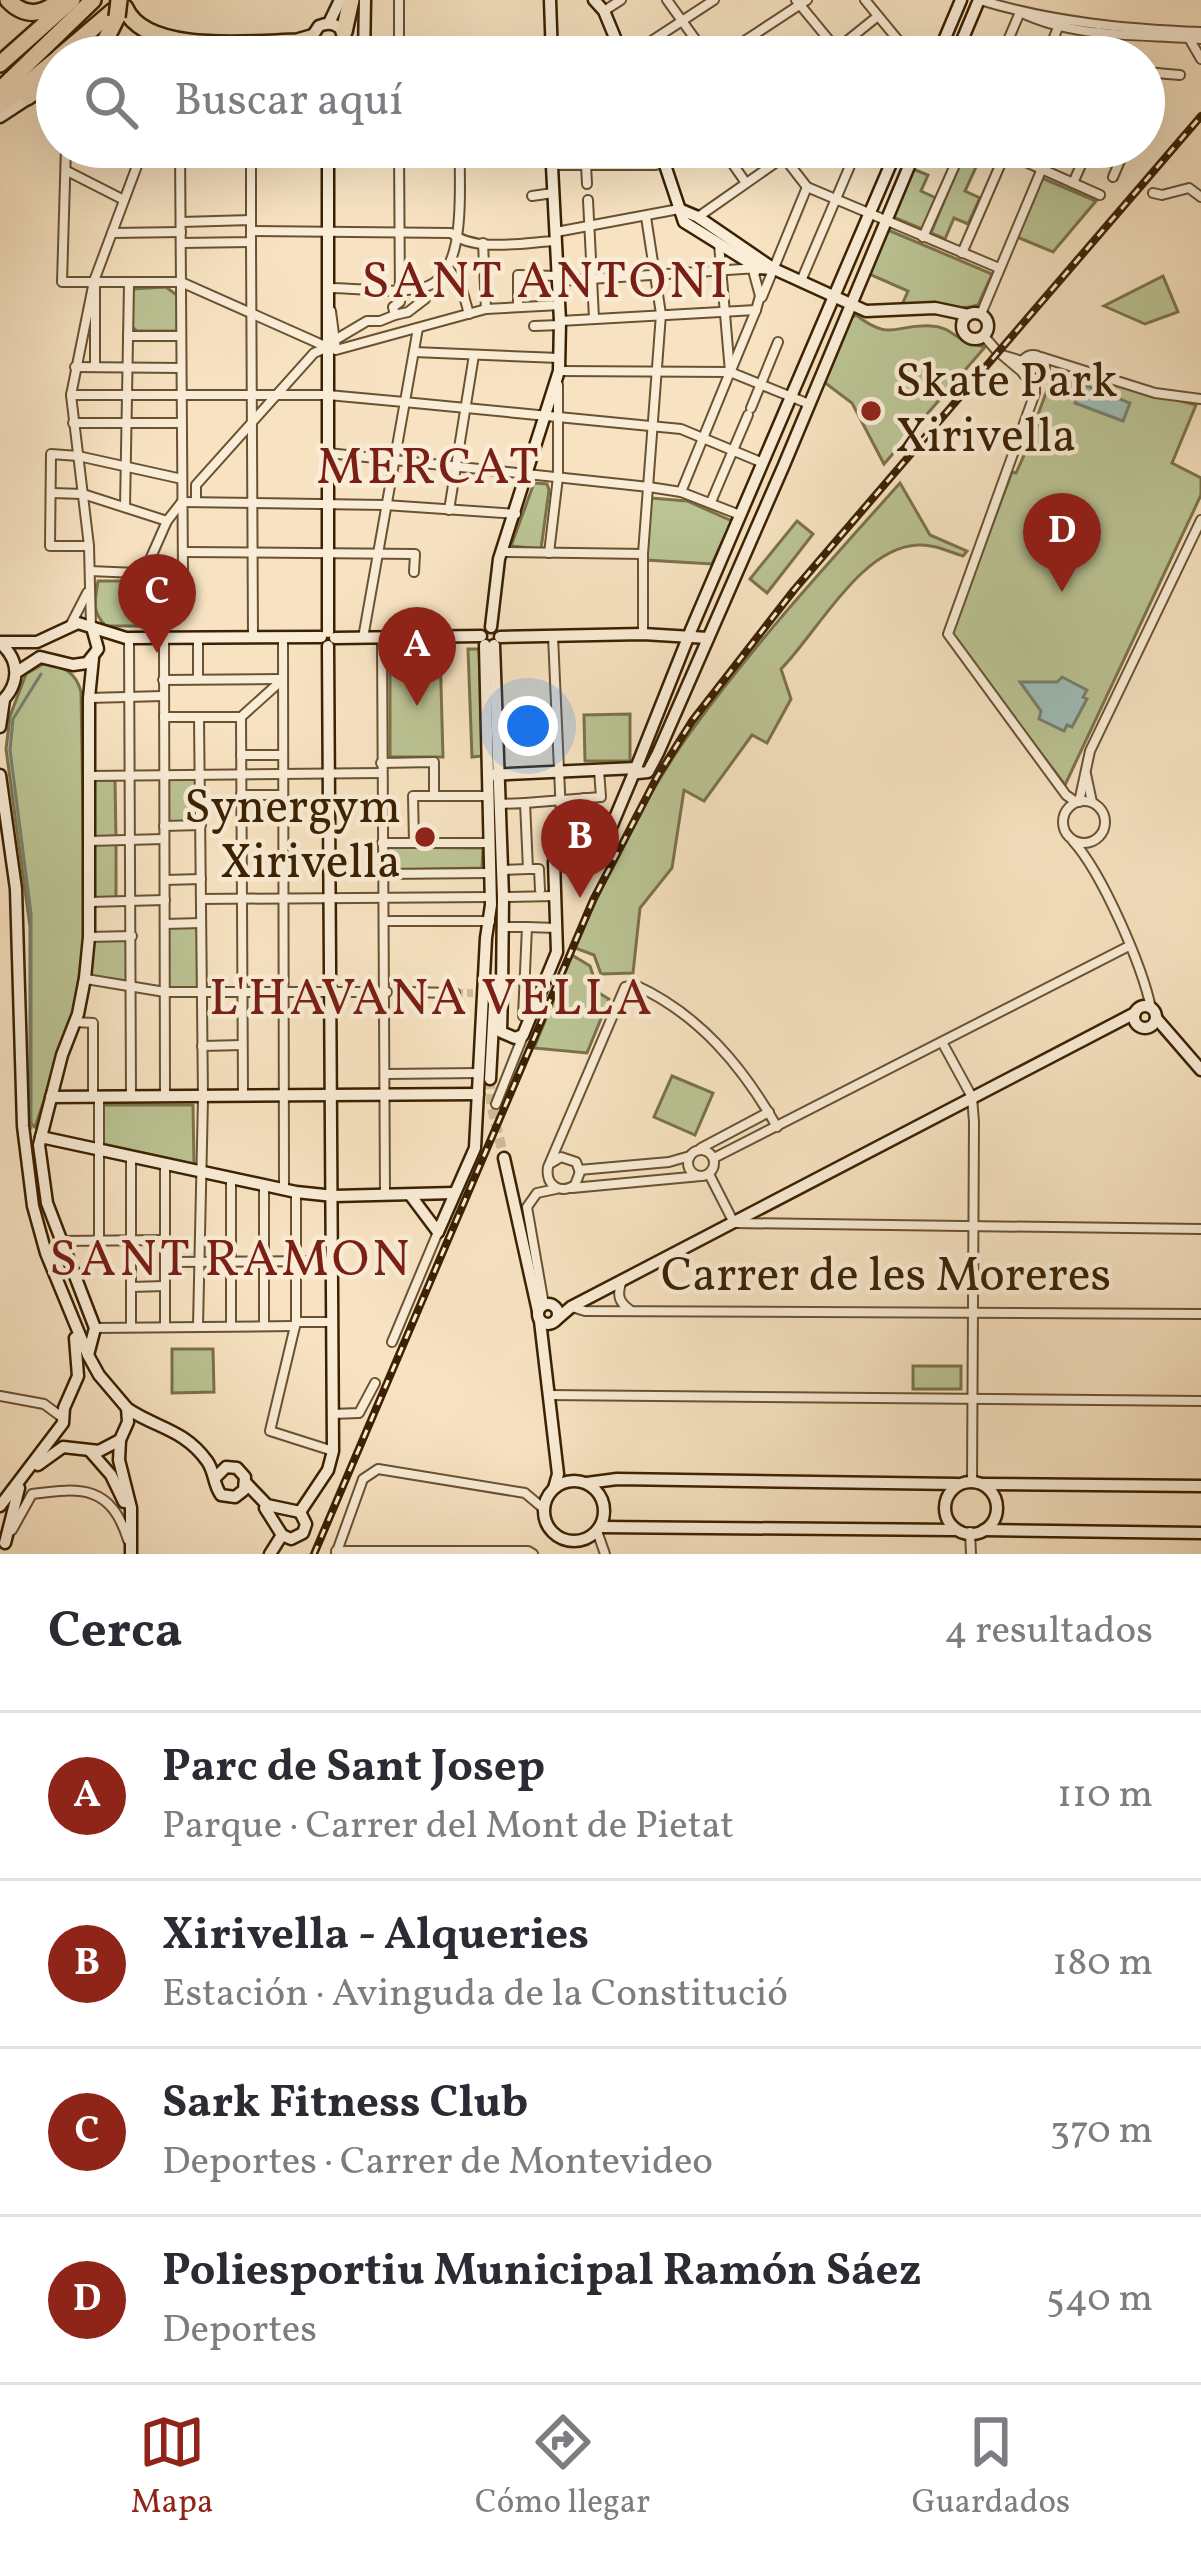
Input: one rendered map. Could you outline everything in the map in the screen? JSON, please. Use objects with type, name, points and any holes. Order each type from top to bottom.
[{"type":"highway","points":[[8,0],[34,13],[60,0]]},
{"type":"highway","points":[[0,64],[72,0]]},
{"type":"highway","points":[[56,36],[93,0]]},
{"type":"highway","points":[[340,32],[350,0]]},
{"type":"highway","points":[[90,36],[124,12],[167,36]]},
{"type":"highway","points":[[248,36],[254,32]]},
{"type":"highway","points":[[0,90],[36,55]]},
{"type":"highway","points":[[0,106],[36,76]]},
{"type":"highway","points":[[20,102],[36,92]]},
{"type":"street","points":[[339,36],[340,0]]},
{"type":"street","points":[[364,36],[365,0]]},
{"type":"street","points":[[399,0],[399,36]]},
{"type":"street","points":[[550,0],[551,36]]},
{"type":"street","points":[[594,0],[615,36]]},
{"type":"street","points":[[604,11],[621,0]]},
{"type":"street","points":[[667,0],[693,36]]},
{"type":"street","points":[[659,36],[714,0]]},
{"type":"street","points":[[866,0],[895,36]]},
{"type":"street","points":[[946,36],[961,0]]},
{"type":"street","points":[[964,36],[979,0],[1059,25],[1144,36]]},
{"type":"street","points":[[751,36],[801,2],[827,36]]},
{"type":"street","points":[[1020,12],[1201,36]]},
{"type":"street","points":[[1010,36],[1020,12]]},
{"type":"street","points":[[857,36],[878,16]]},
{"type":"street","points":[[1055,36],[1059,25]]},
{"type":"street","points":[[317,36],[319,26],[344,36]]},
{"type":"street","points":[[1098,36],[1100,32]]},
{"type":"street","points":[[1165,38],[1201,36]]},
{"type":"street","points":[[1188,40],[1201,58]]},
{"type":"street","points":[[1165,74],[1180,75]]},
{"type":"street","points":[[0,117],[20,102]]},
{"type":"street","points":[[88,1355],[95,1328],[46,1202],[41,1137],[75,1022],[89,938],[88,698],[98,643],[92,630],[89,546],[71,395],[94,281],[135,168]]},
{"type":"street","points":[[91,571],[183,575],[180,168]]},
{"type":"street","points":[[250,168],[253,638]]},
{"type":"street","points":[[270,1554],[280,1529],[328,1470],[333,1450],[328,168]]},
{"type":"street","points":[[395,315],[393,307],[400,302],[402,288],[399,168]]},
{"type":"street","points":[[328,288],[423,288],[439,281],[449,269],[459,240],[459,168]]},
{"type":"street","points":[[392,1342],[475,1148],[478,1094],[497,1028],[494,1005],[502,990],[497,897],[500,805],[494,775],[490,638],[503,551],[550,417],[559,364],[560,305],[550,168]]},
{"type":"street","points":[[586,168],[586,184]]},
{"type":"street","points":[[667,168],[684,222],[758,268]]},
{"type":"street","points":[[736,168],[746,183]]},
{"type":"street","points":[[698,218],[768,168]]},
{"type":"street","points":[[792,168],[807,187],[999,268]]},
{"type":"street","points":[[801,280],[849,168]]},
{"type":"street","points":[[496,1104],[557,952],[554,861],[599,856],[889,168]]},
{"type":"street","points":[[637,768],[648,772],[658,753],[908,168]]},
{"type":"street","points":[[923,237],[954,168]]},
{"type":"street","points":[[962,253],[998,168]]},
{"type":"street","points":[[1073,183],[1080,168]]},
{"type":"street","points":[[1113,177],[1117,168]]},
{"type":"street","points":[[985,336],[968,337],[970,318],[999,268],[1042,169],[1100,195]]},
{"type":"street","points":[[124,200],[66,171],[62,282],[182,282],[332,346]]},
{"type":"street","points":[[681,492],[807,187]]},
{"type":"street","points":[[1154,193],[1189,188],[1201,197]]},
{"type":"street","points":[[532,196],[553,193]]},
{"type":"street","points":[[588,200],[594,318]]},
{"type":"street","points":[[112,232],[451,233],[459,240],[484,243],[679,209],[774,269],[866,311],[952,311],[988,324],[985,336]]},
{"type":"street","points":[[646,217],[661,314],[643,554],[650,635]]},
{"type":"street","points":[[181,232],[252,231]]},
{"type":"street","points":[[484,243],[486,309]]},
{"type":"street","points":[[719,244],[730,372]]},
{"type":"street","points":[[756,310],[760,296],[754,274],[758,268]]},
{"type":"street","points":[[449,269],[462,289],[469,314]]},
{"type":"street","points":[[518,307],[518,275],[592,279],[774,269]]},
{"type":"street","points":[[94,281],[98,293],[95,368]]},
{"type":"street","points":[[124,507],[129,284]]},
{"type":"street","points":[[332,346],[368,320],[408,312],[425,299],[423,288]]},
{"type":"street","points":[[196,502],[196,485],[314,353],[486,309],[560,305]]},
{"type":"street","points":[[534,326],[594,318],[756,310]]},
{"type":"street","points":[[363,638],[418,328]]},
{"type":"street","points":[[128,336],[181,336]]},
{"type":"street","points":[[985,336],[996,350]]},
{"type":"street","points":[[711,502],[778,342]]},
{"type":"street","points":[[414,352],[657,371],[730,372],[809,404]]},
{"type":"street","points":[[449,510],[475,355]]},
{"type":"street","points":[[1074,804],[948,634],[1035,393],[1035,379],[1022,366],[1030,355],[1171,397],[1201,399]]},
{"type":"street","points":[[1040,357],[1045,370]]},
{"type":"street","points":[[75,367],[181,368]]},
{"type":"street","points":[[1035,379],[1045,370],[1066,367]]},
{"type":"street","points":[[71,395],[328,395],[681,429],[764,463]]},
{"type":"street","points":[[549,553],[558,477],[550,417]]},
{"type":"street","points":[[73,423],[181,423]]},
{"type":"street","points":[[89,546],[50,546],[51,454],[182,479]]},
{"type":"street","points":[[328,454],[649,487],[681,492],[742,515]]},
{"type":"street","points":[[52,493],[83,494],[167,521]]},
{"type":"street","points":[[182,502],[385,505],[516,514]]},
{"type":"street","points":[[144,573],[167,521],[182,502]]},
{"type":"street","points":[[1144,1017],[1144,982],[1096,875],[1064,830],[1062,819],[1074,804],[1201,520]]},
{"type":"street","points":[[183,551],[415,554],[414,572]]},
{"type":"street","points":[[503,551],[643,554]]},
{"type":"street","points":[[0,642],[37,642],[59,634],[71,624],[90,586]]},
{"type":"street","points":[[71,624],[128,638],[710,636]]},
{"type":"street","points":[[59,634],[56,642],[65,661],[81,677],[88,698]]},
{"type":"street","points":[[553,636],[563,859]]},
{"type":"street","points":[[283,637],[284,1096],[297,1261],[296,1324],[270,1431],[333,1450]]},
{"type":"street","points":[[0,728],[2,701],[17,673],[40,657],[80,665],[128,638]]},
{"type":"street","points":[[128,638],[131,1096]]},
{"type":"street","points":[[164,638],[165,1096]]},
{"type":"street","points":[[198,638],[198,680]]},
{"type":"street","points":[[382,638],[385,1195]]},
{"type":"street","points":[[490,638],[497,716],[489,796],[497,871]]},
{"type":"street","points":[[0,642],[14,660],[17,673]]},
{"type":"street","points":[[164,680],[283,679]]},
{"type":"street","points":[[164,718],[242,717],[283,679]]},
{"type":"street","points":[[88,698],[164,696]]},
{"type":"street","points":[[497,716],[556,716]]},
{"type":"street","points":[[198,1326],[202,1098],[199,717]]},
{"type":"street","points":[[242,717],[243,1096]]},
{"type":"street","points":[[644,749],[658,753]]},
{"type":"street","points":[[242,755],[283,755]]},
{"type":"street","points":[[89,776],[283,775],[434,762],[434,796]]},
{"type":"street","points":[[494,775],[637,768]]},
{"type":"street","points":[[500,805],[601,797],[599,770]]},
{"type":"street","points":[[1064,792],[1076,787],[1084,774]]},
{"type":"street","points":[[1084,774],[1092,802],[1106,822],[1096,840],[1096,875]]},
{"type":"street","points":[[0,775],[16,889],[27,1172],[46,1252],[88,1355],[127,1408],[173,1430],[221,1472],[242,1472],[243,1489],[270,1512],[280,1529],[296,1538],[303,1533],[306,1520],[267,1505],[243,1489]]},
{"type":"street","points":[[241,795],[283,795]]},
{"type":"street","points":[[414,842],[413,796],[489,796]]},
{"type":"street","points":[[584,798],[590,852],[595,853]]},
{"type":"street","points":[[1074,804],[1092,802]]},
{"type":"street","points":[[526,803],[528,869]]},
{"type":"street","points":[[164,826],[201,825]]},
{"type":"street","points":[[88,841],[164,839]]},
{"type":"street","points":[[1073,841],[1096,840]]},
{"type":"street","points":[[382,843],[491,843]]},
{"type":"street","points":[[383,874],[539,869],[540,890]]},
{"type":"street","points":[[165,880],[201,879]]},
{"type":"street","points":[[201,899],[555,896]]},
{"type":"street","points":[[485,1076],[481,995],[497,897]]},
{"type":"street","points":[[89,902],[165,900]]},
{"type":"street","points":[[384,921],[490,921]]},
{"type":"street","points":[[166,923],[201,923]]},
{"type":"street","points":[[502,927],[556,928]]},
{"type":"street","points":[[523,1016],[526,927]]},
{"type":"street","points":[[89,938],[132,936]]},
{"type":"street","points":[[705,1175],[714,1158],[1129,946]]},
{"type":"street","points":[[85,978],[165,992],[387,992]]},
{"type":"street","points":[[558,1189],[548,1179],[551,1162],[625,987],[634,985],[656,994],[688,1018],[749,1078],[777,1127]]},
{"type":"street","points":[[406,992],[454,993]]},
{"type":"street","points":[[481,995],[497,1028],[510,1038],[523,1035]]},
{"type":"street","points":[[546,1309],[571,1307],[972,1097],[1116,1026],[1144,1017]]},
{"type":"street","points":[[1144,1017],[1201,1070]]},
{"type":"street","points":[[75,1022],[93,1023],[99,1241]]},
{"type":"street","points":[[942,1042],[972,1097],[977,1484]]},
{"type":"street","points":[[202,1046],[242,1045]]},
{"type":"street","points":[[385,1074],[485,1076]]},
{"type":"street","points":[[51,1097],[478,1094]]},
{"type":"street","points":[[579,1170],[669,1162],[769,1112]]},
{"type":"street","points":[[41,1137],[290,1191],[331,1196],[454,1193]]},
{"type":"street","points":[[693,1153],[709,1152],[714,1158]]},
{"type":"street","points":[[693,1153],[688,1167],[705,1175],[734,1223]]},
{"type":"street","points":[[131,1156],[131,1326]]},
{"type":"street","points":[[551,1162],[567,1157],[579,1170],[570,1188]]},
{"type":"street","points":[[504,1158],[546,1309]]},
{"type":"street","points":[[165,1164],[165,1326]]},
{"type":"street","points":[[705,1175],[537,1192],[529,1202],[546,1309],[542,1351],[558,1474],[544,1509],[545,1521],[565,1554],[599,1529],[1201,1533]]},
{"type":"street","points":[[231,1178],[231,1325]]},
{"type":"street","points":[[263,1186],[263,1325]]},
{"type":"street","points":[[411,1196],[438,1232]]},
{"type":"street","points":[[734,1223],[1201,1229]]},
{"type":"street","points":[[62,1241],[166,1240]]},
{"type":"street","points":[[166,1262],[332,1261]]},
{"type":"street","points":[[621,1281],[617,1294],[631,1311]]},
{"type":"street","points":[[131,1287],[165,1286]]},
{"type":"street","points":[[596,1294],[618,1311]]},
{"type":"street","name":"Carrer de les Moreres","points":[[571,1307],[1201,1314]]},
{"type":"street","points":[[0,1506],[63,1421],[79,1362],[69,1311]]},
{"type":"street","points":[[95,1328],[332,1322]]},
{"type":"street","points":[[332,1414],[358,1413],[375,1383]]},
{"type":"street","points":[[0,1396],[46,1405],[90,1385],[109,1388]]},
{"type":"street","points":[[546,1395],[1201,1401]]},
{"type":"street","points":[[46,1405],[63,1421],[68,1437],[111,1475],[130,1522]]},
{"type":"street","points":[[127,1408],[118,1460],[131,1508],[131,1552]]},
{"type":"street","points":[[9,1492],[56,1450],[106,1449],[159,1424]]},
{"type":"street","points":[[554,1460],[603,1501],[599,1529],[605,1554]]},
{"type":"street","points":[[533,1554],[336,1552],[363,1479],[379,1469],[525,1493],[544,1509]]},
{"type":"street","points":[[221,1472],[221,1495],[230,1498],[243,1489]]},
{"type":"street","points":[[2,1548],[12,1503],[24,1478]]},
{"type":"street","points":[[554,1488],[617,1479],[1201,1486]]},
{"type":"street","points":[[954,1530],[944,1507],[957,1484]]},
{"type":"street","points":[[977,1484],[997,1499],[998,1508],[984,1530]]},
{"type":"street","points":[[2,1548],[32,1494],[89,1491],[101,1495],[118,1514],[131,1552]]},
{"type":"street","points":[[970,1532],[971,1554]]},
{"type":"street","points":[[555,1534],[573,1542],[583,1540]]},
{"type":"green space","points":[[958,168],[976,168],[965,191],[980,198],[968,224],[954,218],[945,239],[931,233]]},
{"type":"green space","points":[[913,169],[928,175],[921,191],[936,198],[922,229],[893,217]]},
{"type":"green space","points":[[1042,178],[1096,201],[1053,252],[1017,237]]},
{"type":"green space","points":[[888,230],[992,274],[978,305],[901,307],[908,291],[869,274]]},
{"type":"green space","points":[[1163,276],[1178,312],[1145,324],[1104,306]]},
{"type":"green space","points":[[166,287],[178,296],[177,331],[137,331],[132,327],[132,289]]},
{"type":"green space","points":[[856,315],[885,330],[936,326],[985,347],[884,464],[852,403],[824,382]]},
{"type":"green space","points":[[1067,370],[1196,405],[1172,463],[1201,478],[1201,495],[1065,785],[951,634],[1012,472],[1016,473],[1039,422],[1054,371],[1065,374]]},
{"type":"green space","points":[[534,483],[547,484],[549,490],[541,549],[511,546]]},
{"type":"green space","points":[[900,483],[930,535],[967,551],[963,556],[924,545],[897,549],[842,594],[781,669],[791,699],[767,743],[752,735],[704,801],[684,790],[672,868],[640,908],[633,973],[601,974],[594,955],[575,948],[654,788],[737,671]]},
{"type":"green space","points":[[651,498],[687,501],[732,521],[712,564],[646,560]]},
{"type":"green space","points":[[797,521],[813,534],[767,593],[750,579]]},
{"type":"green space","points":[[150,573],[172,579],[153,626],[106,626],[96,611],[98,581],[146,581]]},
{"type":"green space","points":[[468,649],[479,649],[482,756],[472,757]]},
{"type":"green space","points":[[440,650],[443,757],[390,757],[390,651]]},
{"type":"green space","points":[[45,663],[68,672],[81,692],[85,934],[74,1012],[35,1127],[30,1123],[30,927],[6,749],[10,716],[26,674]]},
{"type":"green space","points":[[630,714],[630,761],[585,761],[584,715]]},
{"type":"green space","points":[[167,779],[197,779],[198,822],[168,822]]},
{"type":"green space","points":[[93,780],[115,780],[116,839],[91,839]]},
{"type":"green space","points":[[91,842],[116,842],[116,899],[92,899]]},
{"type":"green space","points":[[388,847],[483,848],[482,868],[389,870]]},
{"type":"green space","points":[[168,925],[198,925],[198,989],[168,989]]},
{"type":"green space","points":[[89,937],[128,940],[127,981],[87,977]]},
{"type":"green space","points":[[572,955],[590,966],[599,993],[609,999],[587,1053],[534,1048]]},
{"type":"green space","points":[[672,1076],[713,1093],[695,1135],[654,1117]]},
{"type":"green space","points":[[103,1105],[193,1105],[194,1164],[103,1144]]},
{"type":"green space","points":[[172,1349],[213,1349],[214,1392],[172,1393]]},
{"type":"green space","points":[[913,1366],[961,1366],[961,1389],[913,1389]]},
{"type":"water","points":[[1082,384],[1130,403],[1123,421],[1075,403]]},
{"type":"water","points":[[1062,677],[1087,690],[1072,727],[1067,725],[1064,731],[1039,719],[1041,711],[1020,682],[1057,682]]},
{"type":"waterway","points":[[31,1128],[31,914],[10,750],[13,719],[41,674]]},
{"type":"tunnel","points":[[455,993],[473,993]]},
{"type":"tunnel","points":[[490,1079],[504,1158]]},
{"type":"railway","points":[[1165,158],[1201,116]]},
{"type":"railway","points":[[314,1554],[593,900],[657,777],[692,721],[794,590],[1156,168]]},
{"type":"place","name":"Skate Park Xirivella","points":[[871,411]]},
{"type":"place","name":"Poliesportiu Municipal Ramón Sáez","points":[[1062,592]]},
{"type":"place","name":"Sark Fitness Club","points":[[157,653]]},
{"type":"place","name":"Parc de Sant Josep","points":[[417,706]]},
{"type":"place","name":"Synergym Xirivella","points":[[425,837]]},
{"type":"place","name":"Xirivella - Alqueries","points":[[580,898]]},
{"type":"district","name":"SANT ANTONI","points":[[546,283]]},
{"type":"district","name":"MERCAT","points":[[429,469]]},
{"type":"district","name":"L'HAVANA VELLA","points":[[432,1000]]},
{"type":"district","name":"SANT RAMON","points":[[231,1261]]}]
